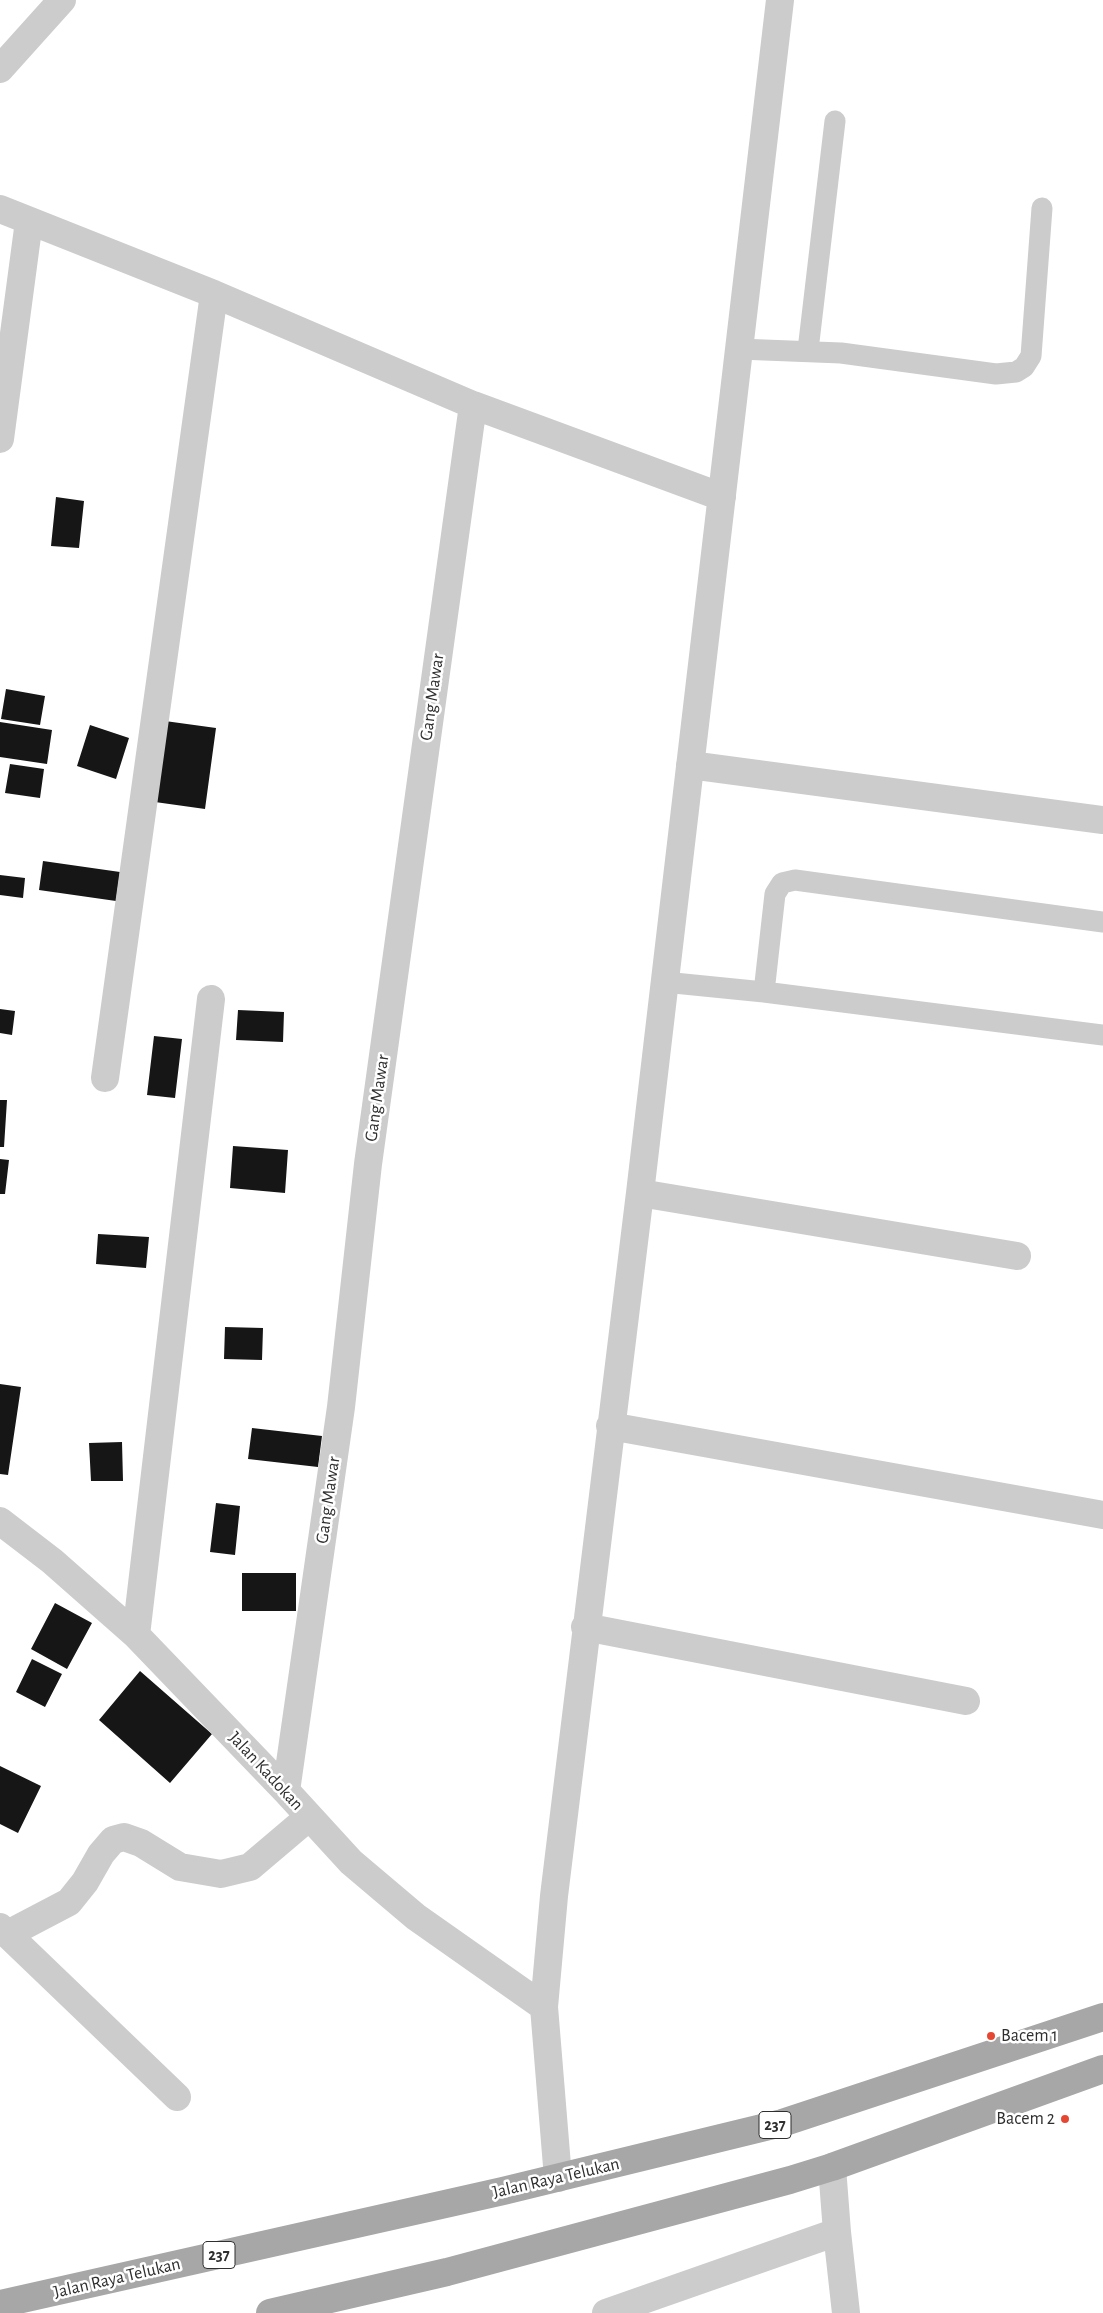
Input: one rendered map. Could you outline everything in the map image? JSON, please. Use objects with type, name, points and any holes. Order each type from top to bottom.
[{"type":"main road","name":"Jalan Raya Telukan","points":[[0,2304],[438,2206],[782,2123],[1103,2017]]},
{"type":"main road","points":[[270,2313],[448,2272],[832,2167],[1103,2068]]},
{"type":"street","points":[[0,70],[62,0]]},
{"type":"street","points":[[558,2178],[544,2007],[554,1896],[585,1627],[640,1193],[780,0]]},
{"type":"street","points":[[0,209],[214,294],[473,406],[722,497]]},
{"type":"street","points":[[0,439],[29,221]]},
{"type":"street","points":[[105,1078],[214,294]]},
{"type":"street","name":"Gang Mawar","points":[[286,1791],[341,1406],[368,1164],[473,406]]},
{"type":"street","points":[[690,765],[1103,820]]},
{"type":"street","points":[[136,1635],[211,999]]},
{"type":"street","points":[[640,1193],[1017,1256]]},
{"type":"street","points":[[610,1426],[1103,1515]]},
{"type":"street","name":"Jalan Kadokan","points":[[0,1521],[52,1561],[136,1635],[286,1791],[351,1862],[416,1917],[544,2007]]},
{"type":"street","points":[[585,1627],[966,1701]]},
{"type":"street","points":[[177,2097],[4,1931],[69,1902],[85,1882],[101,1854],[113,1840],[124,1837],[141,1842],[180,1867],[221,1874],[250,1867],[309,1817]]},
{"type":"street","points":[[832,2167],[846,2313]]},
{"type":"street","points":[[606,2313],[837,2232]]},
{"type":"lane","points":[[808,350],[835,121]]},
{"type":"lane","points":[[739,349],[808,350],[996,374],[1016,372],[1024,367],[1031,356],[1042,208]]},
{"type":"lane","points":[[764,992],[775,894],[782,882],[795,880],[1103,922]]},
{"type":"lane","points":[[664,982],[764,992],[1103,1035]]},
{"type":"building","points":[[56,497],[84,501],[79,548],[51,546]]},
{"type":"building","points":[[6,689],[45,696],[40,725],[1,719]]},
{"type":"building","points":[[165,721],[216,728],[205,809],[155,802]]},
{"type":"building","points":[[0,722],[52,730],[47,764],[0,757]]},
{"type":"building","points":[[90,725],[129,738],[116,779],[77,766]]},
{"type":"building","points":[[10,764],[44,769],[40,798],[5,793]]},
{"type":"building","points":[[43,861],[120,872],[116,901],[39,890]]},
{"type":"building","points":[[0,875],[25,878],[23,898],[0,895]]},
{"type":"building","points":[[0,1009],[15,1011],[12,1035],[0,1033]]},
{"type":"building","points":[[238,1010],[284,1012],[283,1042],[236,1040]]},
{"type":"building","points":[[154,1036],[182,1039],[175,1098],[147,1095]]},
{"type":"building","points":[[0,1100],[7,1100],[4,1147],[0,1147]]},
{"type":"building","points":[[233,1146],[288,1150],[285,1193],[230,1188]]},
{"type":"building","points":[[0,1159],[9,1160],[5,1194],[0,1194]]},
{"type":"building","points":[[98,1234],[149,1237],[146,1268],[96,1264]]},
{"type":"building","points":[[225,1327],[263,1328],[262,1360],[224,1359]]},
{"type":"building","points":[[0,1384],[21,1387],[8,1475],[0,1474]]},
{"type":"building","points":[[252,1428],[322,1436],[318,1467],[248,1459]]},
{"type":"building","points":[[122,1442],[123,1481],[91,1481],[89,1443]]},
{"type":"building","points":[[216,1503],[240,1506],[235,1555],[210,1552]]},
{"type":"building","points":[[242,1573],[296,1573],[296,1611],[242,1611]]},
{"type":"building","points":[[55,1603],[92,1623],[67,1669],[31,1649]]},
{"type":"building","points":[[32,1659],[62,1674],[45,1707],[16,1692]]},
{"type":"building","points":[[140,1671],[212,1734],[170,1783],[99,1720]]},
{"type":"building","points":[[0,1766],[41,1786],[18,1833],[0,1824]]},
{"type":"place","name":"Bacem 1","points":[[991,2036]]},
{"type":"place","name":"Bacem 2","points":[[1065,2119]]}]
